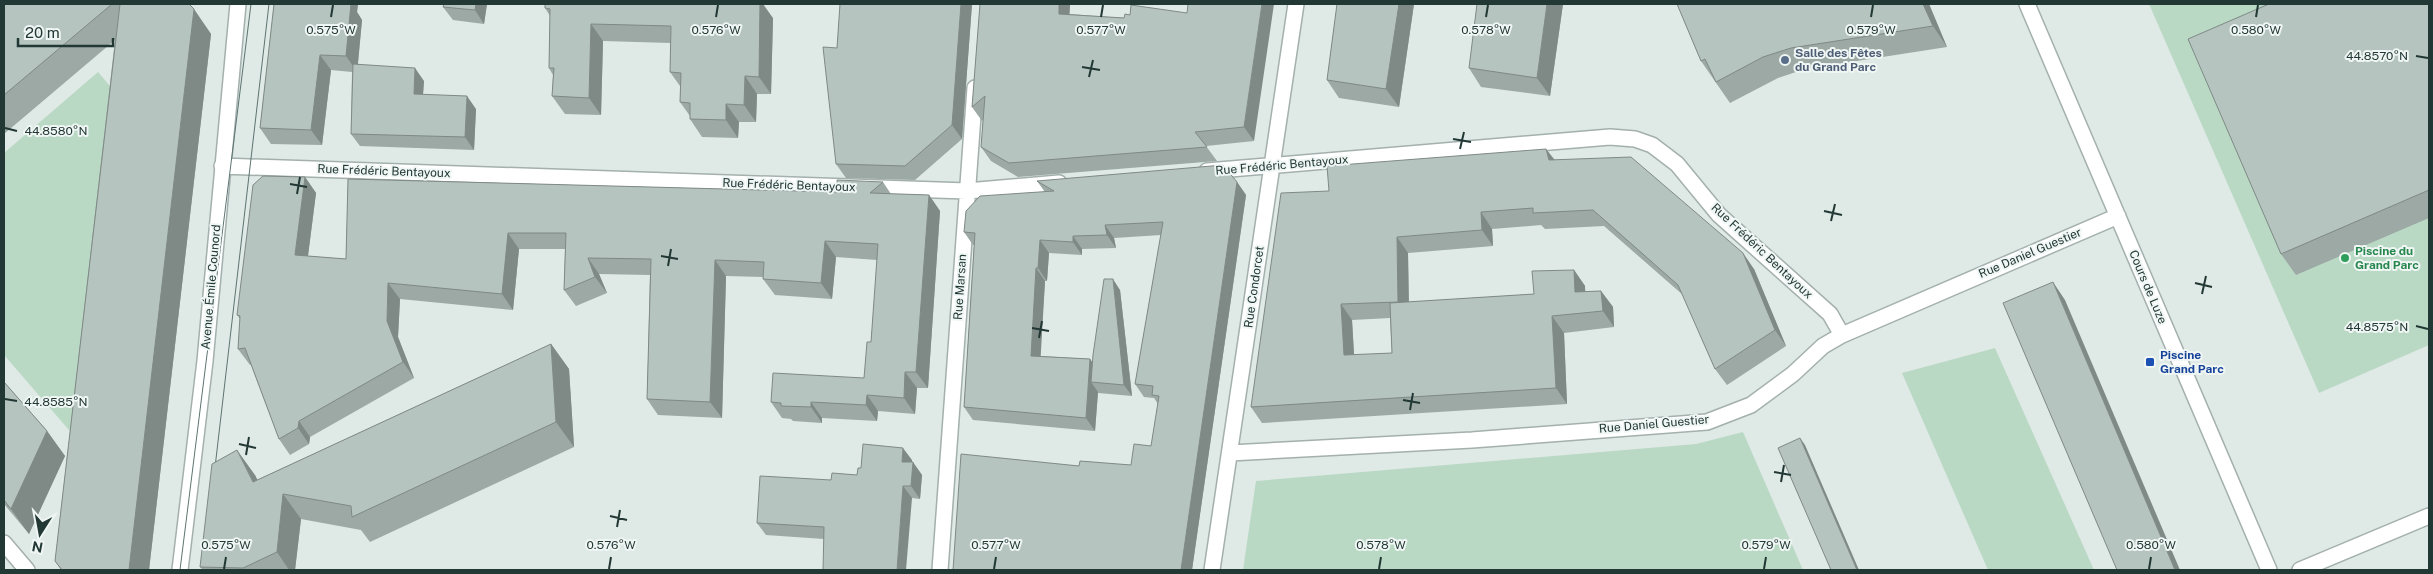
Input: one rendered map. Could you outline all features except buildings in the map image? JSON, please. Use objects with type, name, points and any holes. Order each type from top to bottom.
[{"type":"street","name":"Avenue Émile Counord","points":[[180,570],[205,361],[238,4]]},
{"type":"street","name":"Rue Condorcet","points":[[1212,570],[1296,4]]},
{"type":"street","name":"Cours de Luze","points":[[2027,4],[2269,570]]},
{"type":"street","name":"Rue Marsan","points":[[940,570],[976,73]]},
{"type":"street","name":"Rue Frédéric Bentayoux","points":[[1194,172],[1610,136],[1636,139],[1652,145],[1677,164],[1719,215],[1830,314],[1842,335]]},
{"type":"street","name":"Rue Frédéric Bentayoux","points":[[222,166],[968,191],[1076,182]]},
{"type":"street","name":"Rue Daniel Guestier","points":[[1230,453],[1472,440],[1707,422],[1751,405],[1793,374],[1823,346],[1842,335],[2118,216]]},
{"type":"street","points":[[2300,570],[2429,516]]},
{"type":"street","points":[[4,543],[27,570]]},
{"type":"green space","name":"Piscine du Grand Parc","points":[[2149,4],[2429,4],[2429,345],[2319,393]]},
{"type":"green space","points":[[98,72],[122,100],[82,445],[4,355],[4,153]]},
{"type":"green space","points":[[1995,348],[2094,570],[1988,570],[1902,373]]},
{"type":"green space","points":[[1743,432],[1803,570],[1243,570],[1256,481],[1696,444]]},
{"type":"tram line","points":[[180,570],[251,4]]},
{"type":"tram line","points":[[214,476],[269,4]]},
{"type":"place","name":"Salle des Fêtes du Grand Parc","points":[[1785,60]]},
{"type":"place","name":"Piscine du Grand Parc","points":[[2345,258]]},
{"type":"place","name":"Piscine Grand Parc","points":[[2150,362]]}]
